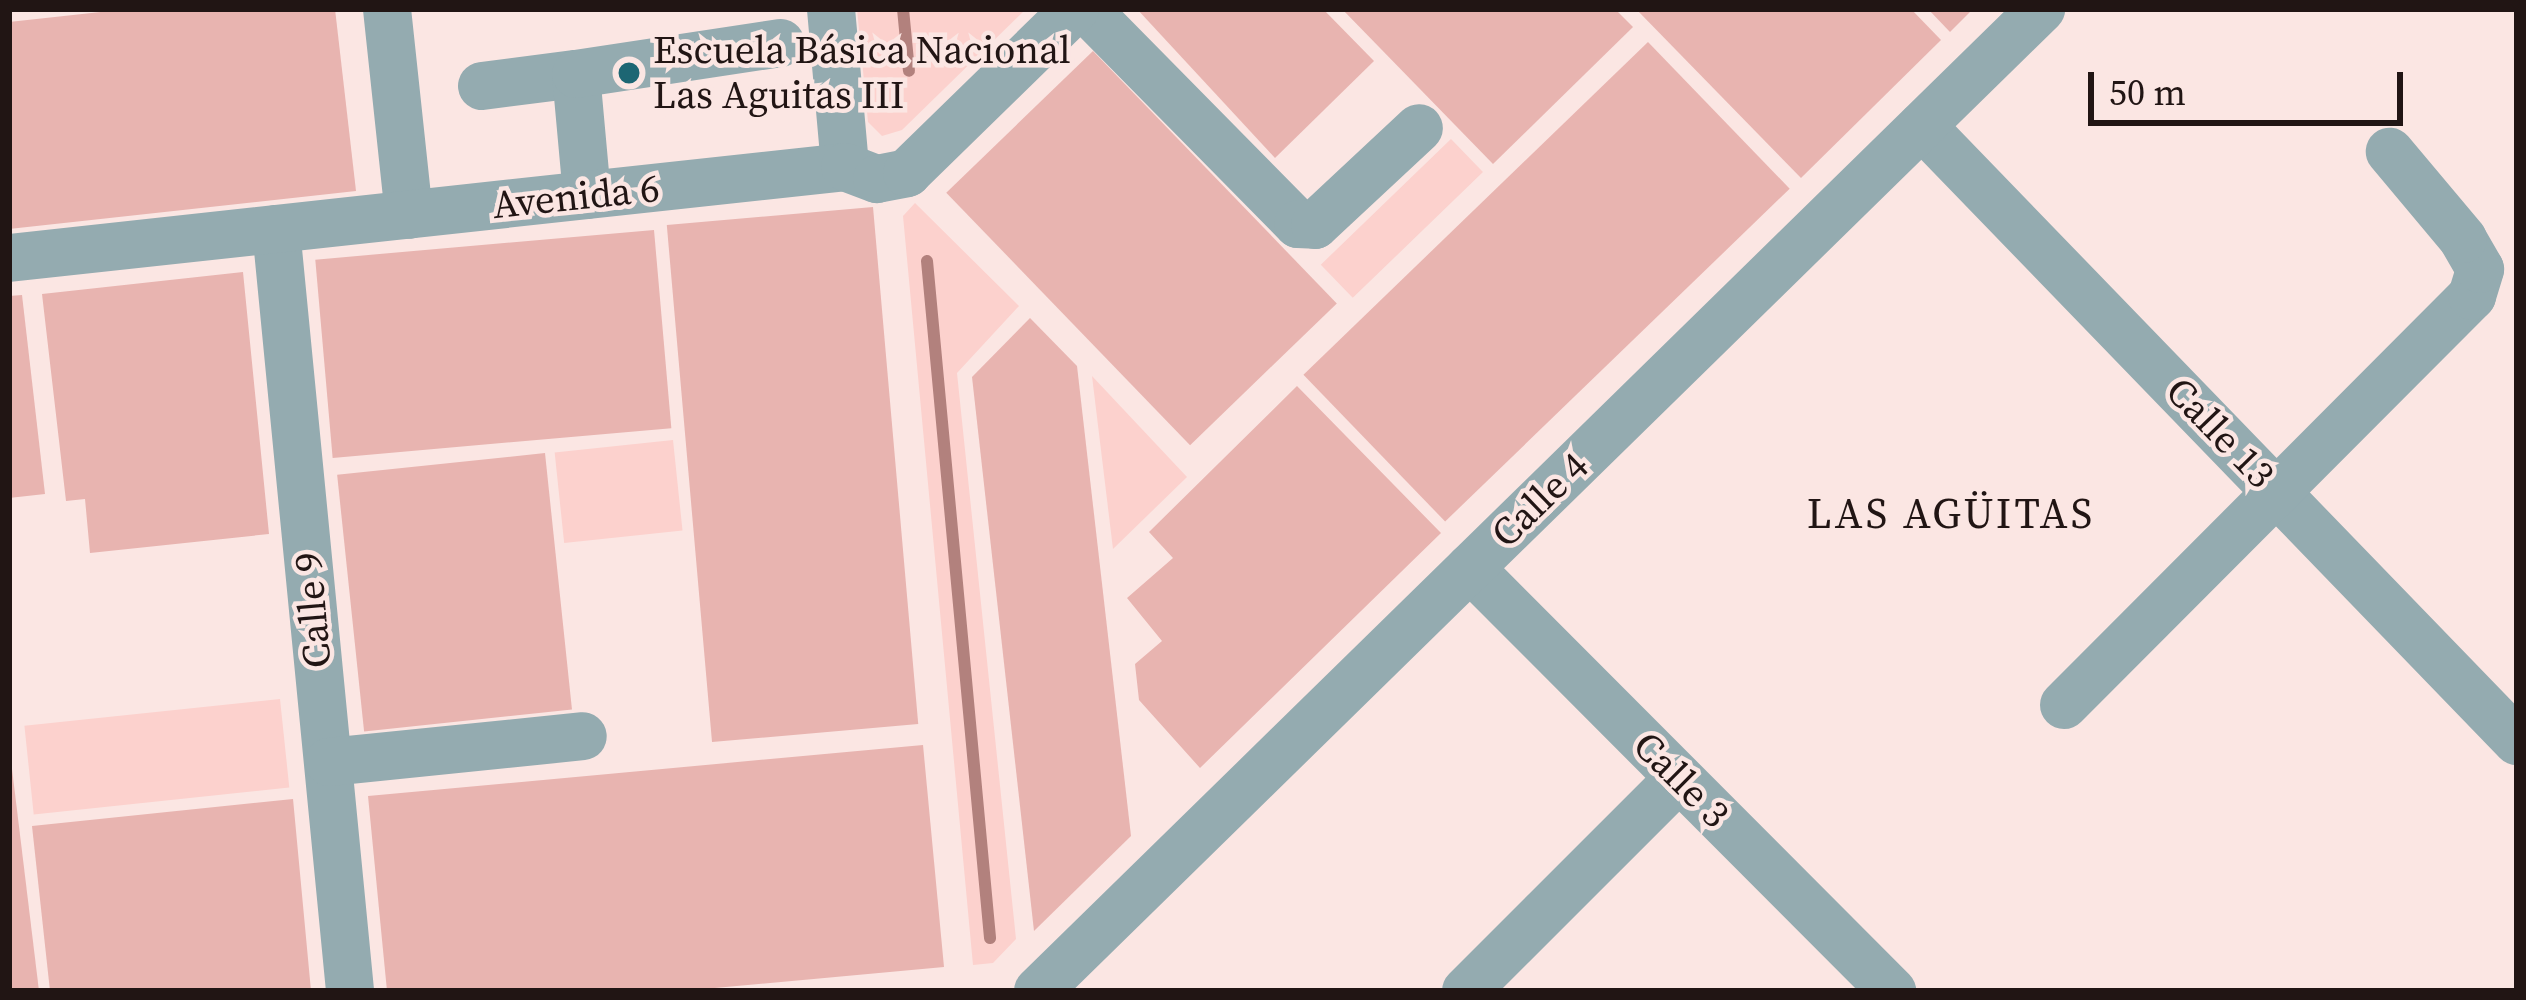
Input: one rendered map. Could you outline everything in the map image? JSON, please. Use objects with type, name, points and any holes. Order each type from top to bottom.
[{"type":"street","points":[[387,9],[410,214]]},
{"type":"street","points":[[831,9],[845,167]]},
{"type":"street","name":"Avenida 6","points":[[9,258],[845,167],[877,179],[908,173],[1075,9]]},
{"type":"street","points":[[1086,9],[1298,224],[1315,225],[1418,128]]},
{"type":"street","name":"Calle 4","points":[[1038,991],[2041,9]]},
{"type":"street","points":[[482,86],[781,44]]},
{"type":"street","points":[[576,74],[587,195]]},
{"type":"street","name":"Calle 13","points":[[1922,126],[2517,741]]},
{"type":"street","points":[[2064,705],[2280,496],[2472,296],[2480,269],[2463,239],[2390,152]]},
{"type":"street","name":"Calle 9","points":[[276,229],[297,659],[328,762],[350,991]]},
{"type":"street","name":"Calle 3","points":[[1471,568],[1892,991]]},
{"type":"street","points":[[328,762],[583,736]]},
{"type":"street","points":[[1466,991],[1679,778]]},
{"type":"shaded area","points":[[857,9],[1026,9],[902,130],[882,136],[868,122]]},
{"type":"shaded area","points":[[1451,139],[1483,172],[1353,298],[1321,265]]},
{"type":"shaded area","points":[[915,203],[1019,306],[957,373],[1016,939],[993,963],[973,965],[903,216]]},
{"type":"shaded area","points":[[1092,376],[1187,477],[1113,549]]},
{"type":"shaded area","points":[[673,440],[683,531],[564,543],[555,452]]},
{"type":"shaded area","points":[[280,699],[289,788],[34,814],[24,726]]},
{"type":"building","points":[[128,9],[335,9],[356,191],[9,229],[9,22]]},
{"type":"building","points":[[1137,9],[1323,9],[1374,61],[1275,158]]},
{"type":"building","points":[[1342,9],[1615,9],[1633,27],[1493,164]]},
{"type":"building","points":[[1636,9],[1911,9],[1941,40],[1801,178]]},
{"type":"building","points":[[1928,9],[1973,9],[1950,32]]},
{"type":"building","points":[[1648,42],[1790,189],[1445,521],[1303,375]]},
{"type":"building","points":[[1093,51],[1337,303],[1190,445],[946,193]]},
{"type":"building","points":[[873,207],[918,724],[712,742],[667,225]]},
{"type":"building","points":[[654,230],[671,428],[333,458],[315,260]]},
{"type":"building","points":[[243,272],[269,534],[90,553],[85,499],[66,501],[42,294]]},
{"type":"building","points":[[22,295],[45,494],[9,498],[9,296]]},
{"type":"building","points":[[1030,318],[1077,366],[1131,836],[1034,931],[972,377]]},
{"type":"building","points":[[1297,386],[1441,533],[1200,768],[1139,700],[1135,664],[1162,641],[1127,598],[1173,558],[1149,532]]},
{"type":"building","points":[[545,453],[572,710],[364,731],[337,475]]},
{"type":"building","points":[[923,745],[944,967],[682,991],[387,991],[368,796]]},
{"type":"building","points":[[12,769],[39,991],[9,991]]},
{"type":"building","points":[[293,799],[311,991],[50,991],[32,826]]},
{"type":"waterway","points":[[903,9],[909,71]]},
{"type":"waterway","points":[[927,261],[990,938]]},
{"type":"place","name":"Escuela Básica Nacional Las Aguitas III","points":[[629,73]]},
{"type":"district","name":"LAS AGÜITAS","points":[[1951,513]]}]
